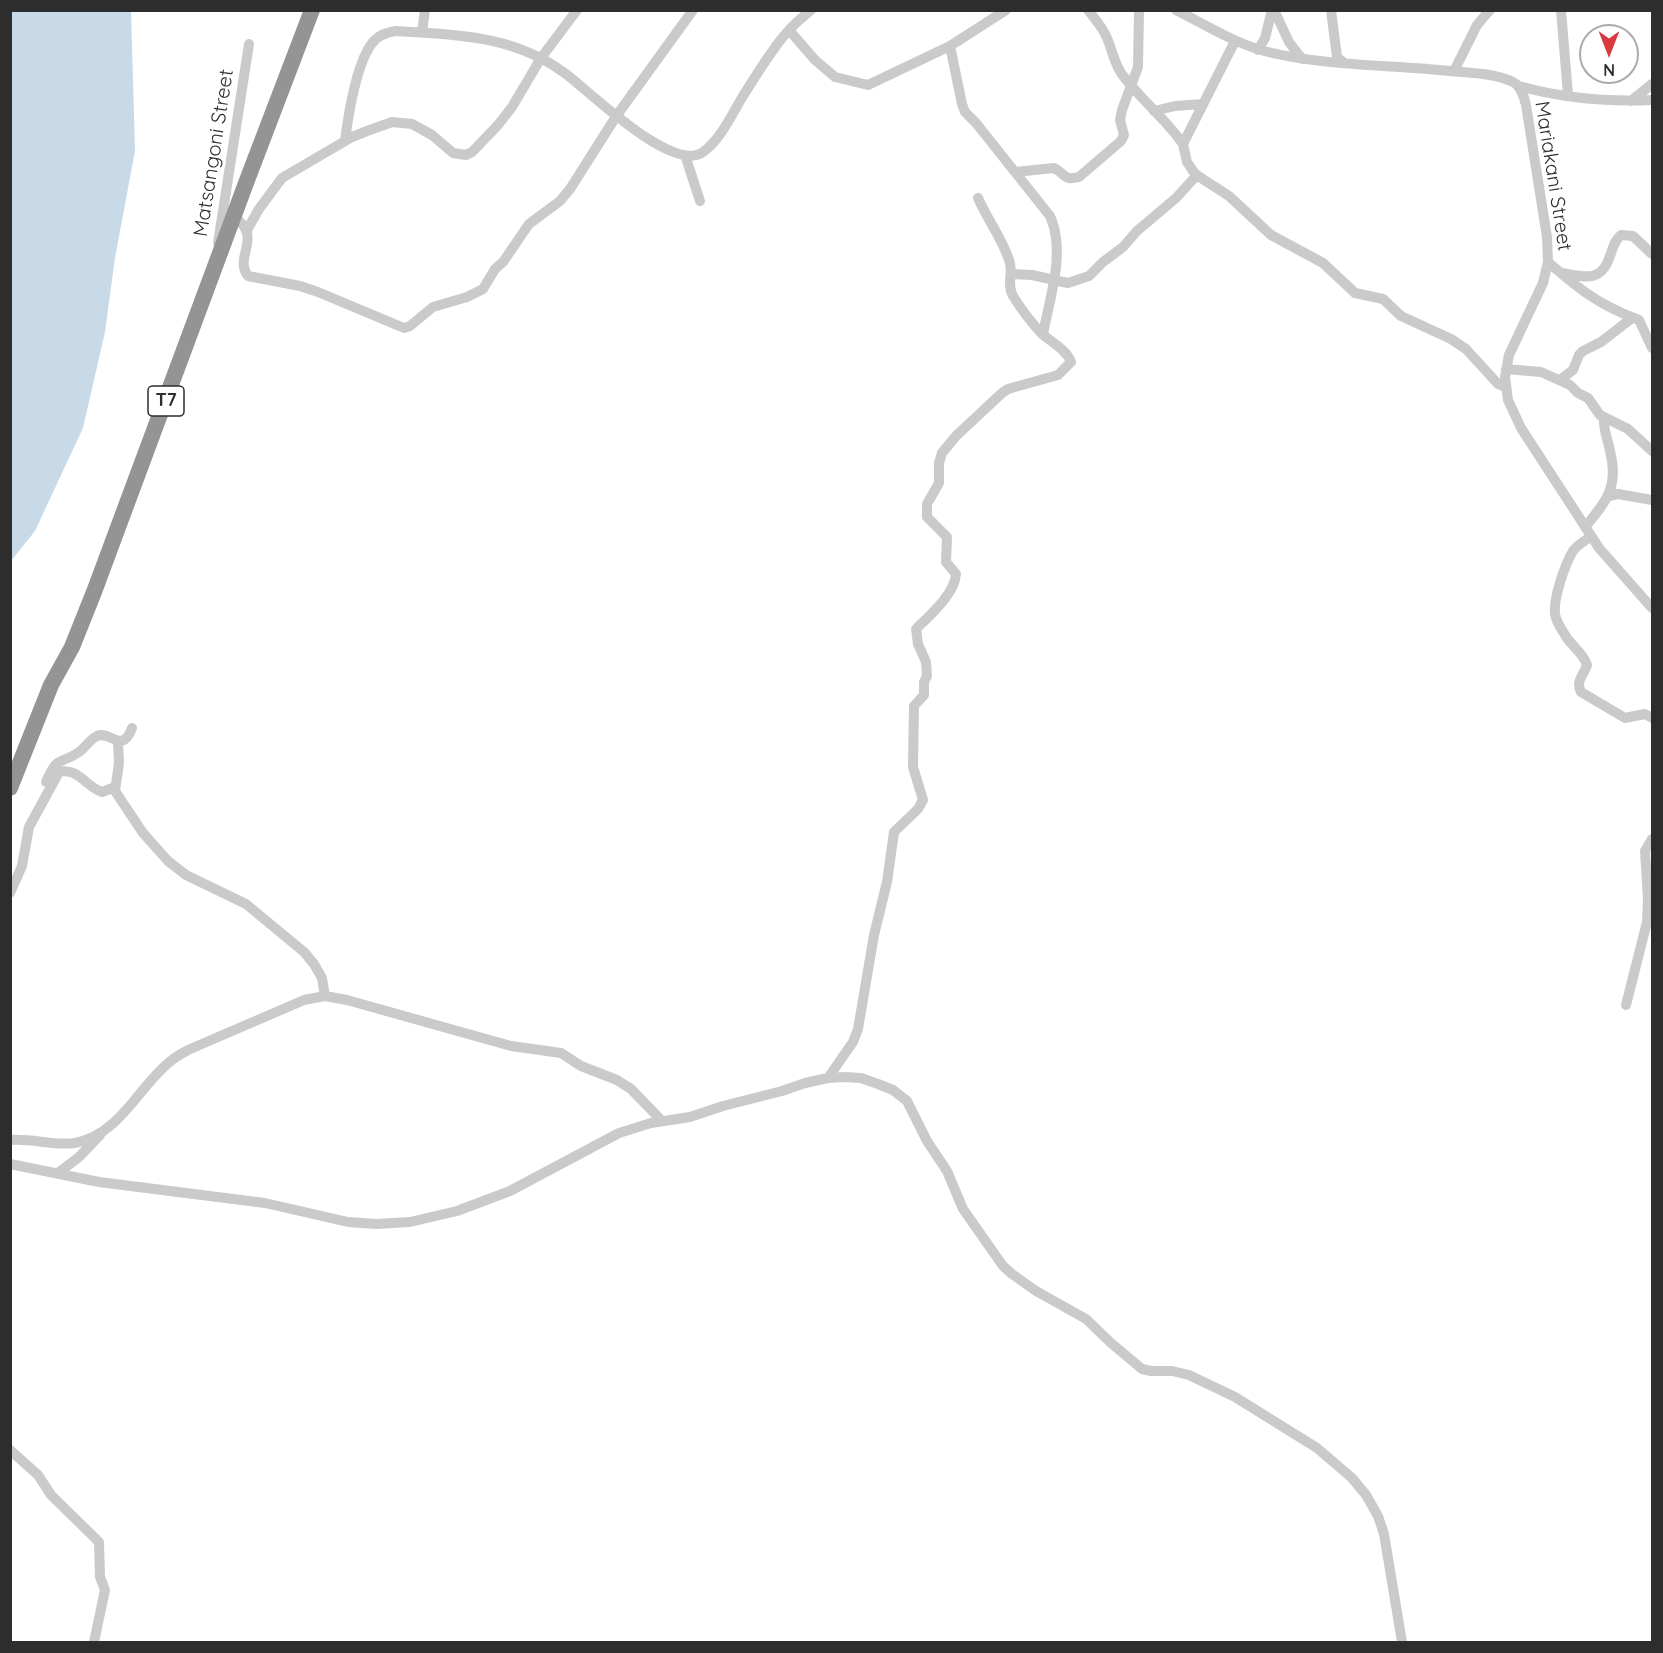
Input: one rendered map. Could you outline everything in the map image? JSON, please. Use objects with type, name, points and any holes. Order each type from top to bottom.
[{"type":"highway","name":"T7","points":[[10,788],[51,685],[72,647],[94,592],[312,10]]},
{"type":"street","points":[[422,32],[425,10]]},
{"type":"street","points":[[247,230],[282,178],[345,141],[392,122],[401,122],[421,128],[453,153],[466,155],[498,125],[512,107],[541,58],[577,10]]},
{"type":"street","points":[[234,217],[247,230],[248,242],[243,266],[248,276],[300,286],[406,327],[433,307],[467,297],[483,289],[529,224],[560,201],[570,189],[617,115],[693,10]]},
{"type":"street","points":[[345,141],[348,115],[368,50],[375,40],[387,32],[396,31],[474,36],[508,44],[541,58],[563,72],[638,134],[685,155],[700,154],[722,130],[789,30],[811,10]]},
{"type":"street","points":[[789,30],[815,60],[835,77],[868,85],[950,46],[1006,10]]},
{"type":"street","points":[[1094,10],[1089,11],[1106,34],[1113,59],[1130,84],[1173,130],[1183,144],[1187,162],[1197,175],[1229,196],[1271,235],[1323,263],[1355,293],[1383,299],[1401,316],[1466,349],[1498,384],[1506,387]]},
{"type":"street","points":[[1015,172],[1051,168],[1057,169],[1068,179],[1079,177],[1123,138],[1120,116],[1138,66],[1139,10]]},
{"type":"street","name":"Mariakani Street","points":[[1176,10],[1234,41],[1258,50],[1302,59],[1454,71],[1496,77],[1515,82],[1519,86],[1526,105],[1547,237],[1548,262],[1543,283],[1520,329],[1506,369],[1508,400],[1516,420],[1588,532],[1613,566],[1653,609]]},
{"type":"street","points":[[1258,50],[1265,38],[1273,10]]},
{"type":"street","points":[[1273,10],[1289,42],[1302,59]]},
{"type":"street","points":[[1331,10],[1337,57],[1343,63]]},
{"type":"street","points":[[1454,71],[1477,25],[1490,10]]},
{"type":"street","points":[[1562,10],[1568,95]]},
{"type":"street","points":[[1183,144],[1234,41]]},
{"type":"street","name":"Matsangoni Street","points":[[215,267],[230,155],[249,44]]},
{"type":"street","points":[[950,46],[965,112],[1050,216],[1054,225],[1056,250],[1053,280],[1043,334]]},
{"type":"street","points":[[1631,101],[1653,84]]},
{"type":"street","points":[[1519,86],[1537,92],[1631,101],[1653,100]]},
{"type":"street","points":[[1154,111],[1175,106],[1203,104]]},
{"type":"street","points":[[685,155],[699,201]]},
{"type":"street","points":[[1011,274],[1032,275],[1068,283],[1089,276],[1176,198],[1197,175]]},
{"type":"street","points":[[828,1078],[853,1042],[858,1029],[874,935],[887,882],[894,832],[918,809],[923,800],[913,767],[914,706],[924,695],[927,673],[916,629],[954,585],[956,574],[946,562],[946,537],[927,517],[927,504],[931,493],[939,483],[939,458],[956,436],[1002,393],[1008,389],[1058,375],[1071,363],[1067,354],[1034,325],[1013,296],[1010,288],[1012,267],[1002,241],[986,217],[978,198]]},
{"type":"street","points":[[1561,273],[1585,278],[1600,273],[1606,267],[1617,238],[1621,235],[1633,236],[1653,254]]},
{"type":"street","points":[[1548,262],[1587,295],[1642,324],[1653,348]]},
{"type":"street","points":[[1560,380],[1573,370],[1583,351],[1601,342],[1632,318]]},
{"type":"street","points":[[1506,369],[1533,370],[1560,380],[1588,398],[1604,418],[1628,429],[1653,451]]},
{"type":"street","points":[[1604,418],[1604,429],[1614,467],[1614,477],[1609,496],[1569,559],[1555,607],[1565,637],[1581,654],[1587,665],[1579,679],[1581,692],[1622,717],[1632,718],[1645,714],[1653,718]]},
{"type":"street","points":[[1609,496],[1618,494],[1653,500]]},
{"type":"street","points":[[10,893],[22,866],[32,808],[55,764],[59,760],[76,754],[99,735],[118,741],[126,738],[132,728]]},
{"type":"street","points":[[118,741],[119,763],[115,787],[117,795],[143,833],[168,861],[186,875],[246,904],[304,952],[322,978],[325,996]]},
{"type":"street","points":[[29,827],[58,772],[75,773],[98,790],[110,790],[115,787]]},
{"type":"street","points":[[1626,1005],[1647,922],[1645,851],[1653,839]]},
{"type":"street","points":[[58,1173],[79,1157],[101,1133],[118,1119],[172,1060],[188,1050],[304,1000],[325,996],[348,1000],[511,1046],[561,1053],[631,1089],[662,1121]]},
{"type":"street","points":[[10,1164],[99,1182],[247,1200],[348,1222],[376,1224],[410,1222],[472,1206],[510,1191],[620,1133],[651,1123],[690,1117],[828,1078],[861,1078],[887,1087],[907,1101],[927,1141],[947,1171],[963,1209],[998,1260],[1012,1274],[1036,1291],[1086,1319],[1142,1369],[1172,1371],[1188,1375],[1235,1397],[1317,1448],[1352,1478],[1378,1516],[1384,1534],[1402,1642]]},
{"type":"street","points":[[10,1140],[20,1139],[54,1145],[77,1142],[101,1133]]},
{"type":"street","points":[[10,1450],[38,1475],[51,1495],[99,1542],[100,1577],[105,1590],[94,1642]]},
{"type":"water","points":[[11,10],[131,11],[135,151],[115,258],[105,332],[83,428],[35,531],[11,561]]}]
